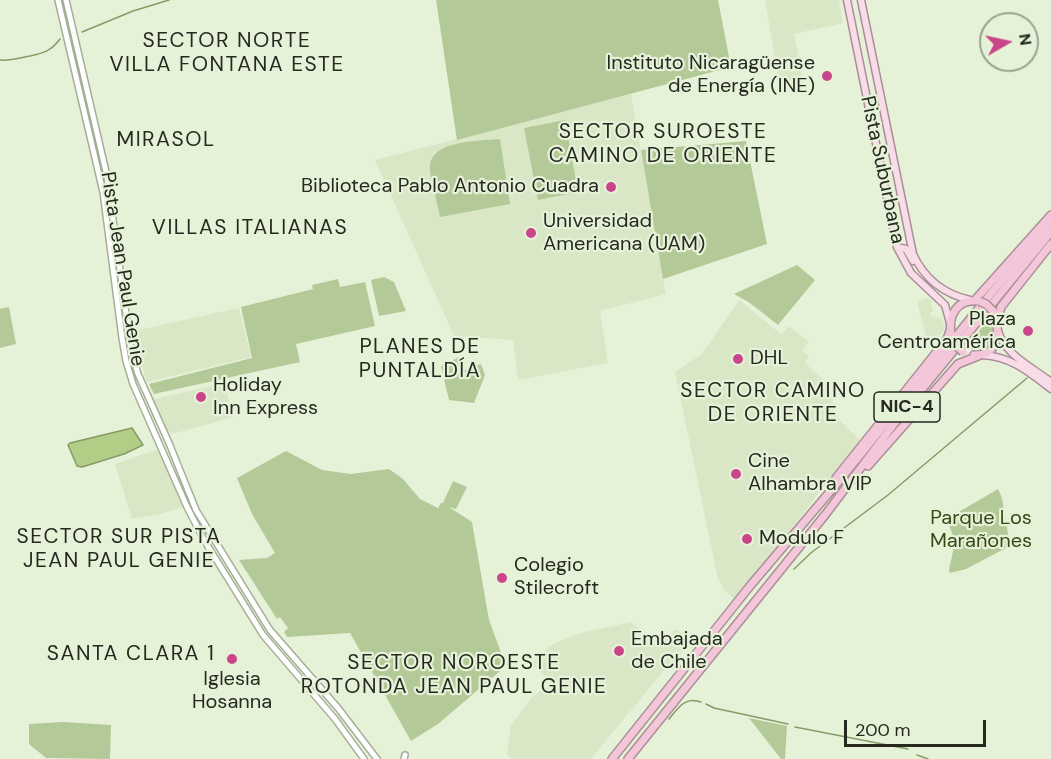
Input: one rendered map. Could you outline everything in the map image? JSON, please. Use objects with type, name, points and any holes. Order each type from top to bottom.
[{"type":"highway","points":[[811,513],[847,463],[945,341],[958,306],[975,300],[1051,215]]},
{"type":"highway","name":"NIC-4","points":[[628,759],[825,515],[1051,222]]},
{"type":"highway","name":"NIC-4","points":[[612,759],[750,586],[990,299],[1051,232]]},
{"type":"highway","points":[[825,515],[960,362],[991,350],[995,345],[1001,306],[1051,244]]},
{"type":"highway","points":[[975,300],[986,304],[993,311],[997,325]]},
{"type":"highway","points":[[951,330],[954,344],[963,352],[979,355]]},
{"type":"main road","name":"Pista Jean Paul Genie","points":[[58,0],[103,192],[131,350],[138,374],[169,442],[196,510],[270,630],[338,708],[377,759]]},
{"type":"main road","name":"Pista Suburbana","points":[[847,0],[897,247],[911,273],[943,302],[949,314],[951,330]]},
{"type":"main road","name":"Pista Suburbana","points":[[861,0],[910,245],[916,260],[932,281],[948,294],[975,300]]},
{"type":"main road","name":"Pista Jean Paul Genie","points":[[67,3],[108,176],[116,293],[129,373],[176,484],[204,540],[263,635],[335,719],[364,759]]},
{"type":"main road","points":[[67,3],[64,23],[69,27],[81,63]]},
{"type":"main road","points":[[897,247],[906,249],[919,270],[932,281]]},
{"type":"main road","points":[[116,293],[123,325],[128,328],[124,333],[129,373]]},
{"type":"main road","points":[[997,325],[999,336],[1006,347],[1051,382]]},
{"type":"main road","points":[[979,355],[1001,357],[1016,363],[1051,389]]},
{"type":"shaded area","points":[[765,0],[839,0],[843,23],[794,34],[805,92],[780,88]]},
{"type":"shaded area","name":"Universidad Americana (UAM)","points":[[631,94],[666,294],[600,311],[608,363],[518,380],[513,340],[454,336],[375,160]]},
{"type":"shaded area","points":[[928,298],[933,302],[931,303],[933,312],[931,316],[942,318],[945,329],[929,348],[917,301]]},
{"type":"shaded area","points":[[739,300],[781,334],[789,326],[809,342],[802,350],[809,356],[805,363],[823,379],[819,385],[833,397],[831,400],[837,406],[834,410],[838,414],[836,417],[860,440],[736,600],[725,591],[718,579],[675,372],[702,354]]},
{"type":"shaded area","points":[[239,308],[251,357],[147,382],[136,349],[133,331]]},
{"type":"shaded area","name":"Holiday Inn Express","points":[[225,383],[233,417],[176,433],[170,433],[167,430],[154,399]]},
{"type":"shaded area","points":[[132,428],[143,445],[124,454],[82,467],[77,466],[68,445],[70,443]]},
{"type":"shaded area","points":[[161,448],[186,506],[161,514],[132,519],[115,464]]},
{"type":"shaded area","points":[[631,622],[655,643],[676,629],[694,640],[661,674],[591,759],[510,759],[507,754],[511,725],[532,697],[552,683],[531,663],[550,646],[560,641],[581,633]]},
{"type":"green space","points":[[436,0],[718,0],[731,67],[457,140]]},
{"type":"green space","points":[[565,120],[578,192],[538,200],[524,128]]},
{"type":"green space","points":[[500,139],[510,204],[440,217],[430,170],[431,160],[437,153],[456,144]]},
{"type":"green space","points":[[746,141],[767,244],[663,279],[641,150]]},
{"type":"green space","points":[[797,265],[815,280],[778,325],[750,303],[734,294]]},
{"type":"green space","points":[[384,277],[394,282],[406,311],[379,316],[371,280]]},
{"type":"green space","points":[[338,279],[340,287],[365,282],[375,326],[296,344],[300,362],[154,394],[149,384],[252,358],[241,307],[313,289],[312,285]]},
{"type":"green space","points":[[9,307],[16,344],[0,348],[0,309]]},
{"type":"green space","points":[[990,317],[992,330],[989,343],[980,350],[967,347]]},
{"type":"green space","points":[[459,357],[465,370],[481,364],[485,375],[474,403],[449,400],[441,366]]},
{"type":"green space","points":[[286,451],[322,470],[351,474],[389,469],[403,479],[420,499],[438,508],[443,503],[453,481],[467,487],[456,509],[449,507],[472,522],[489,620],[506,666],[438,724],[411,741],[350,633],[287,637],[284,632],[288,628],[280,617],[277,619],[239,560],[267,558],[275,553],[252,514],[237,478]]},
{"type":"green space","name":"Parque Los Marañones","points":[[998,489],[1002,498],[1010,546],[966,569],[950,573],[953,539],[945,520]]},
{"type":"green space","points":[[749,718],[787,726],[785,759],[781,759]]},
{"type":"green space","points":[[63,722],[111,725],[110,759],[46,758],[29,744],[29,724]]},
{"type":"waterway","points":[[82,32],[133,11],[169,0]]},
{"type":"waterway","points":[[0,60],[43,52],[50,49],[60,39]]},
{"type":"waterway","points":[[794,569],[812,552],[888,495],[1027,378]]},
{"type":"waterway","points":[[669,719],[686,702],[701,702]]},
{"type":"waterway","points":[[706,704],[714,708],[788,724]]},
{"type":"waterway","points":[[795,727],[908,749]]},
{"type":"waterway","points":[[917,755],[928,759]]},
{"type":"place","name":"Instituto Nicaragüense de Energía (INE)","points":[[827,76]]},
{"type":"place","name":"Biblioteca Pablo Antonio Cuadra","points":[[611,187]]},
{"type":"place","name":"Universidad Americana (UAM)","points":[[531,233]]},
{"type":"place","name":"Plaza Centroamérica","points":[[1028,331]]},
{"type":"place","name":"DHL","points":[[738,359]]},
{"type":"place","name":"Holiday Inn Express","points":[[201,397]]},
{"type":"place","name":"Cine Alhambra VIP","points":[[736,474]]},
{"type":"place","name":"Modulo F","points":[[747,539]]},
{"type":"place","name":"Colegio Stilecroft","points":[[502,578]]},
{"type":"place","name":"Embajada de Chile","points":[[619,651]]},
{"type":"place","name":"Iglesia Hosanna","points":[[232,659]]},
{"type":"district","name":"SECTOR NORTE VILLA FONTANA ESTE","points":[[227,53]]},
{"type":"district","name":"MIRASOL","points":[[166,140]]},
{"type":"district","name":"SECTOR SUROESTE CAMINO DE ORIENTE","points":[[663,144]]},
{"type":"district","name":"VILLAS ITALIANAS","points":[[250,228]]},
{"type":"district","name":"PLANES DE PUNTALDÍA","points":[[420,359]]},
{"type":"district","name":"SECTOR CAMINO DE ORIENTE","points":[[773,403]]},
{"type":"district","name":"SECTOR SUR PISTA JEAN PAUL GENIE","points":[[119,549]]},
{"type":"district","name":"SANTA CLARA 1","points":[[131,654]]},
{"type":"district","name":"SECTOR NOROESTE ROTONDA JEAN PAUL GENIE","points":[[454,675]]}]
